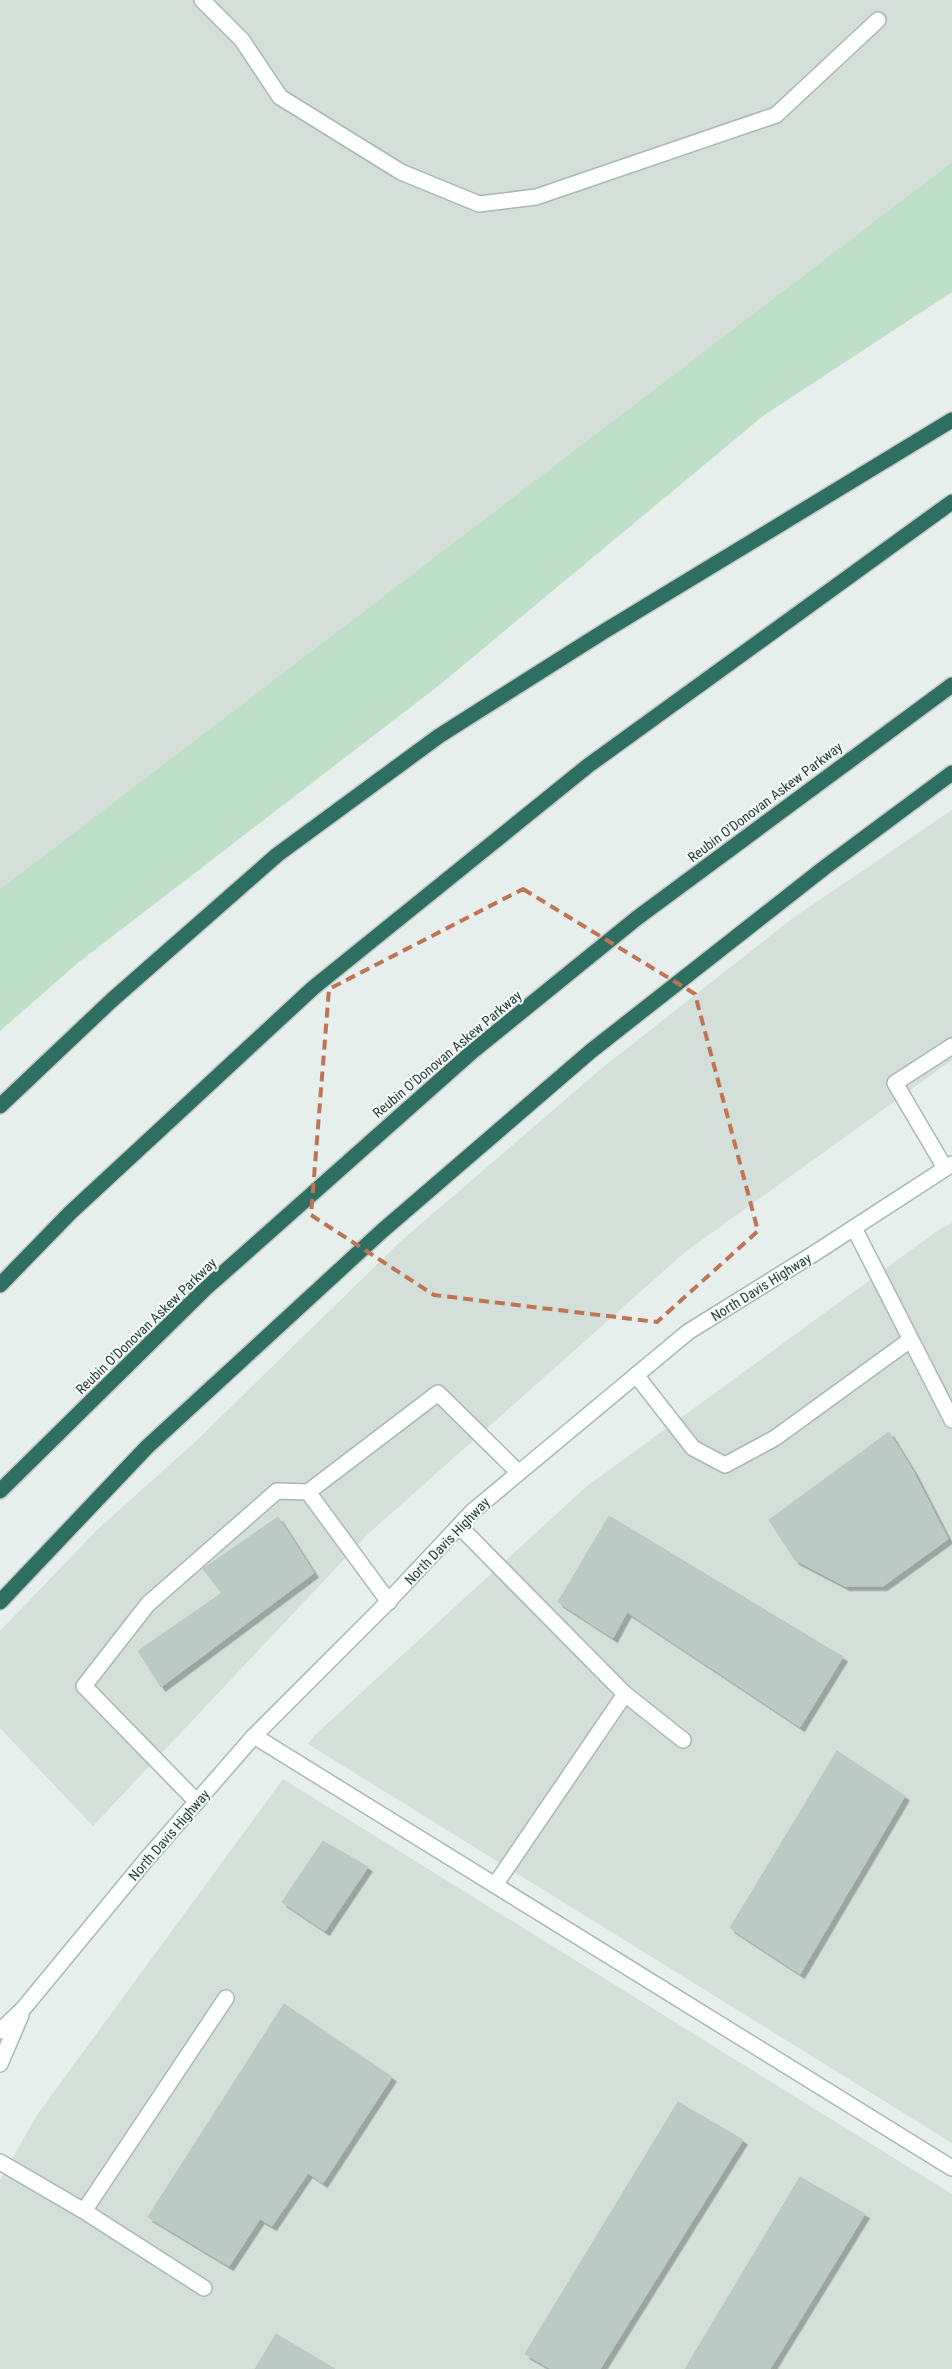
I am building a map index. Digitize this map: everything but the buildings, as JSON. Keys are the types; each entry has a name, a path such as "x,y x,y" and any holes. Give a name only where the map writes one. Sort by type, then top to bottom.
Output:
{"highway":[{"path":"0,1106 112,1000 277,855 439,736 611,627 952,420"},
{"path":"0,1285 70,1213 313,988 589,765 952,502"},
{"name":"Reubin O'Donovan Askew Parkway","path":"0,1491 205,1289 474,1051 637,918 952,685"},
{"path":"0,1602 147,1448 382,1232 591,1051 824,868 952,773"}],"main road":[{"path":"202,0 242,40 280,97 401,172 479,204 536,197 776,115 878,20"},
{"path":"949,1166 895,1084 952,1046"},
{"name":"North Davis Highway","path":"0,2031 23,2009 144,1861 254,1736 389,1602 459,1526 518,1472 688,1332 949,1166"},
{"path":"854,1228 952,1420"},
{"path":"636,1375 693,1448 724,1465 775,1438 910,1340"},
{"path":"197,1802 84,1686 148,1604 277,1491 308,1492 438,1393 518,1472"},
{"path":"308,1492 389,1602"},
{"path":"459,1526 625,1694 683,1740"},
{"path":"495,1885 625,1694"},
{"path":"254,1736 952,2168"},
{"path":"84,2211 226,1998"},
{"name":"North Davis Highway","path":"0,2064 23,2009"},
{"path":"0,2162 84,2211 204,2288"}],"highlighted area":[{"path":"523,889 695,994 758,1231 657,1322 434,1295 311,1215 329,989"}],"shaded area":[{"path":"0,0 952,0 952,162 0,889"},
{"path":"952,810 952,1060 685,1252 368,1534 93,1826 0,1728 0,1631 97,1530 195,1442 401,1241 602,1068 793,918"},
{"path":"952,1223 952,2143 308,1744 315,1735 587,1486 940,1229"},
{"path":"283,1779 952,2194 952,2369 0,2369 0,2180 37,2115"}],"green space":[{"path":"952,162 952,292 763,416 442,683 79,962 0,1031 0,889"}]}
